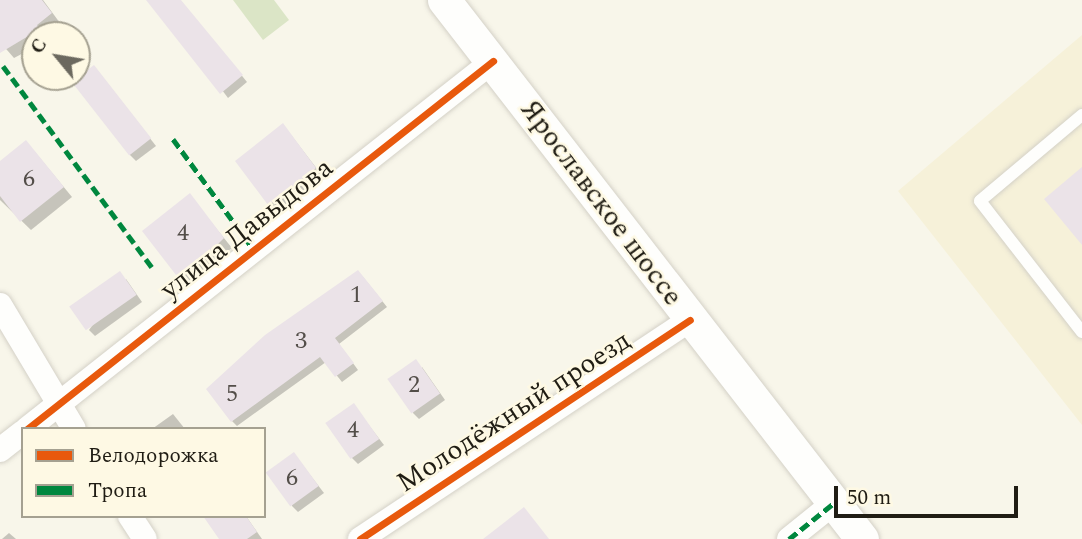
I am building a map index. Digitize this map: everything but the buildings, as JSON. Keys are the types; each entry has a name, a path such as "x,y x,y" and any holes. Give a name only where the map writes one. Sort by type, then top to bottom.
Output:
{"main road":[{"name":"Ярославское шоссе","path":"444,0 862,539"}],"street":[{"name":"улица Давыдова","path":"30,427 493,61"},
{"path":"0,305 73,427"},
{"name":"Молодёжный проезд","path":"360,539 690,320"},
{"path":"0,450 21,434"},
{"path":"789,539 834,503"},
{"path":"132,518 145,539"}],"lane":[{"path":"1082,116 981,201 1082,332"}],"shaded area":[{"path":"1082,35 1082,425 898,191"}],"green space":[{"path":"233,0 274,0 289,20 263,40"}],"marked path":[{"path":"3,66 152,267"},
{"path":"173,139 254,250"},
{"path":"789,539 834,503"}],"cycle path":[{"path":"30,427 493,61"},
{"path":"360,539 690,320"}]}
